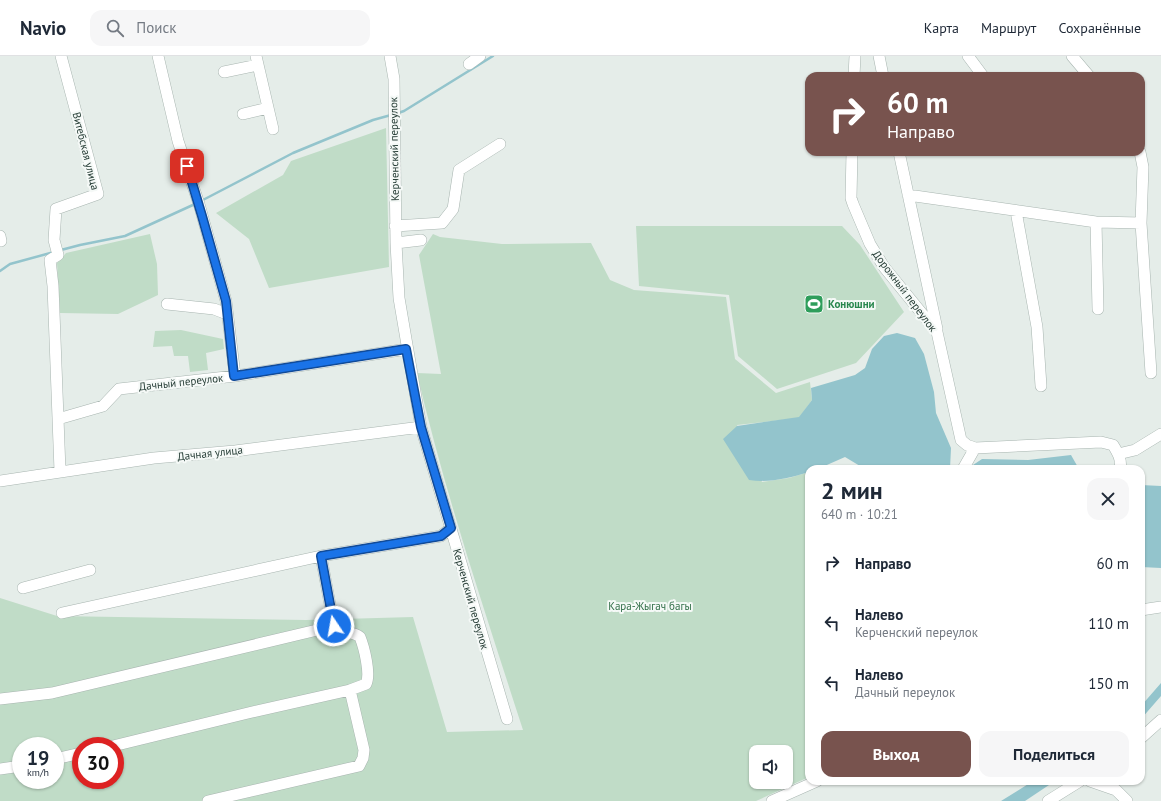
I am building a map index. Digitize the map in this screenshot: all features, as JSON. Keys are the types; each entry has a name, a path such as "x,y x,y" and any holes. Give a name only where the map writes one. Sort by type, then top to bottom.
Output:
{"street":[{"name":"Витебская улица","path":"58,419 53,286 50,260 58,255 54,240 56,209 98,194 61,56"},
{"path":"158,56 178,141 213,251 226,301 234,376"},
{"name":"Керченский переулок","path":"390,56 394,79 395,226 398,298 406,349 421,427 507,719"},
{"path":"469,64 480,56"},
{"path":"854,72 855,56"},
{"path":"879,56 882,72"},
{"path":"968,56 980,72"},
{"path":"1072,56 1086,72"},
{"path":"224,72 257,60 273,129"},
{"path":"244,114 268,108"},
{"path":"395,226 442,223 453,209 459,170 500,144"},
{"name":"Дорожный переулок","path":"852,156 851,198 870,244 884,267 937,332 962,440 967,445 975,448"},
{"path":"900,156 937,332"},
{"path":"1141,156 1143,167 1141,223 1151,373"},
{"path":"908,195 1096,222 1141,223"},
{"path":"1016,211 1037,326 1041,386"},
{"path":"1096,222 1098,309"},
{"path":"396,243 421,240"},
{"path":"167,304 214,309 227,314"},
{"name":"Дачный переулок","path":"58,419 103,406 119,389 234,376 406,349"},
{"path":"58,419 60,471"},
{"name":"Дачная улица","path":"0,481 154,458 235,451 421,427"},
{"path":"1118,454 1135,450 1161,434"},
{"path":"965,465 975,448 1101,442 1113,445 1118,454 1121,465"},
{"path":"62,613 321,556 441,536 451,528"},
{"path":"124,743 350,690 360,687 367,682 368,677 365,653 359,635 341,632 334,626 321,556"},
{"path":"23,588 90,570"},
{"path":"1145,609 1161,607"},
{"path":"0,699 52,692 334,626"},
{"path":"208,801 359,766 362,761 364,750 350,690"},
{"path":"1145,734 1161,720"},
{"path":"0,769 12,767"},
{"path":"772,801 808,785"},
{"path":"1048,801 1074,785"},
{"path":"1102,785 1116,790 1127,801"}],"green space":[{"path":"386,128 389,267 269,288 249,239 216,213 283,175 291,161"},
{"name":"Конюшни","path":"636,226 842,226 860,245 904,312 856,363 777,389 738,356 729,295 639,286"},
{"path":"150,234 157,264 158,295 118,314 60,313 57,263 66,253"},
{"name":"Кара-Жыгач багы","path":"433,234 440,237 502,244 591,243 610,280 634,290 726,297 735,359 776,393 810,382 812,400 799,418 737,425 762,482 789,478 805,473 805,779 793,784 793,745 749,745 749,789 783,789 756,801 0,801 0,598 57,616 306,620 413,617 447,732 523,730 453,508 417,373 441,374 419,255"},
{"path":"181,330 223,339 224,349 206,353 208,370 190,372 188,356 174,356 172,346 153,347 155,331"}],"water":[{"path":"897,333 915,338 924,354 934,392 936,413 951,448 950,465 858,465 845,457 827,465 805,465 805,473 794,476 772,480 749,480 723,439 737,426 799,417 812,400 811,388 855,375 865,368 872,349 884,336"},
{"path":"1071,455 1077,465 973,465 982,459 1028,460"},
{"path":"1145,485 1161,486 1161,568 1145,567"},
{"path":"1161,683 1161,696 1145,714 1145,701"},
{"path":"1027,785 1049,785 1025,801 1001,801"}],"waterway":[{"path":"398,113 404,111 493,56"},
{"path":"201,201 293,153 373,120 391,115"},
{"path":"61,250 125,236 195,204"},
{"path":"0,271 10,264 54,252"}],"place":[{"name":"Конюшни","path":"814,304"}],"route":[{"path":"187,166 213,251 226,301 234,376 406,349 421,427 451,528 441,536 321,556 334,626"}]}
